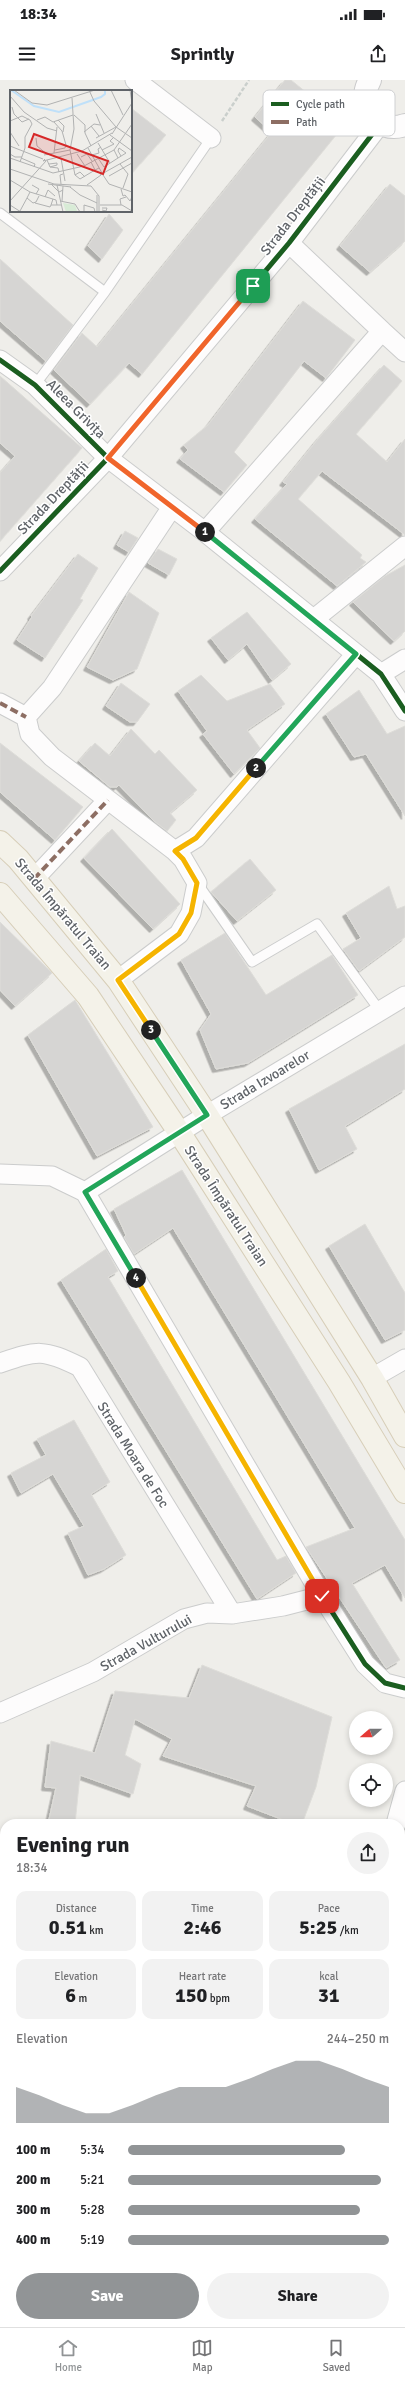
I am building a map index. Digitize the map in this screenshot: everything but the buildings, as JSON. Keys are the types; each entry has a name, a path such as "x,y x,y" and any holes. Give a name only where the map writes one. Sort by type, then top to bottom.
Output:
{"main road":[{"path":"349,80 367,89"},
{"name":"Strada Împăratul Traian","path":"0,842 34,879 118,980 207,1115 372,1378 405,1436"},
{"name":"Strada Împăratul Traian","path":"0,894 88,996 179,1132 339,1382 405,1492"}],"street":[{"path":"136,80 211,138"},
{"name":"Strada Dreptății","path":"2,565 108,458 289,243 388,136"},
{"path":"289,243 405,352"},
{"path":"205,532 382,331"},
{"name":"Aleea Grivița","path":"0,360 35,385 108,458 205,532 381,674 405,711"},
{"path":"26,717 52,688 172,507"},
{"path":"314,619 405,546"},
{"path":"175,851 196,838 356,654"},
{"path":"381,674 405,659"},
{"path":"0,703 26,717 30,734 52,757 175,851 183,859 197,883 191,913 179,934 118,980"},
{"path":"34,879 108,800"},
{"name":"Strada Izvoarelor","path":"85,1192 179,1132 405,996"},
{"path":"0,1174 52,1176 85,1192 322,1596 365,1664 385,1682 405,1688"},
{"name":"Strada Moara de Foc","path":"0,1363 29,1353 53,1354 80,1368 232,1614"},
{"path":"372,1378 405,1359"},
{"name":"Strada Vulturului","path":"0,1713 93,1672 184,1619 207,1613 232,1614 283,1606 322,1596"},
{"path":"397,1819 405,1791"}],"lane":[{"path":"35,385 105,292 211,138"},
{"path":"0,213 105,292"},
{"path":"197,883 252,962 317,924 380,1011"}],"path":[{"path":"211,138 249,80"}],"marked path":[{"path":"0,703 26,717"},
{"path":"34,879 108,800"}],"cycle path":[{"path":"0,571 108,458 289,243 371,136"},
{"path":"0,360 35,385 108,458 205,532 381,674 405,711"},
{"path":"85,1192 322,1596 365,1664 385,1683 405,1688"}],"route":[{"path":"253,286 108,458 205,532 356,654 196,838 175,851 183,859 197,883 191,913 179,934 118,980 207,1115 85,1192 322,1596"}]}
